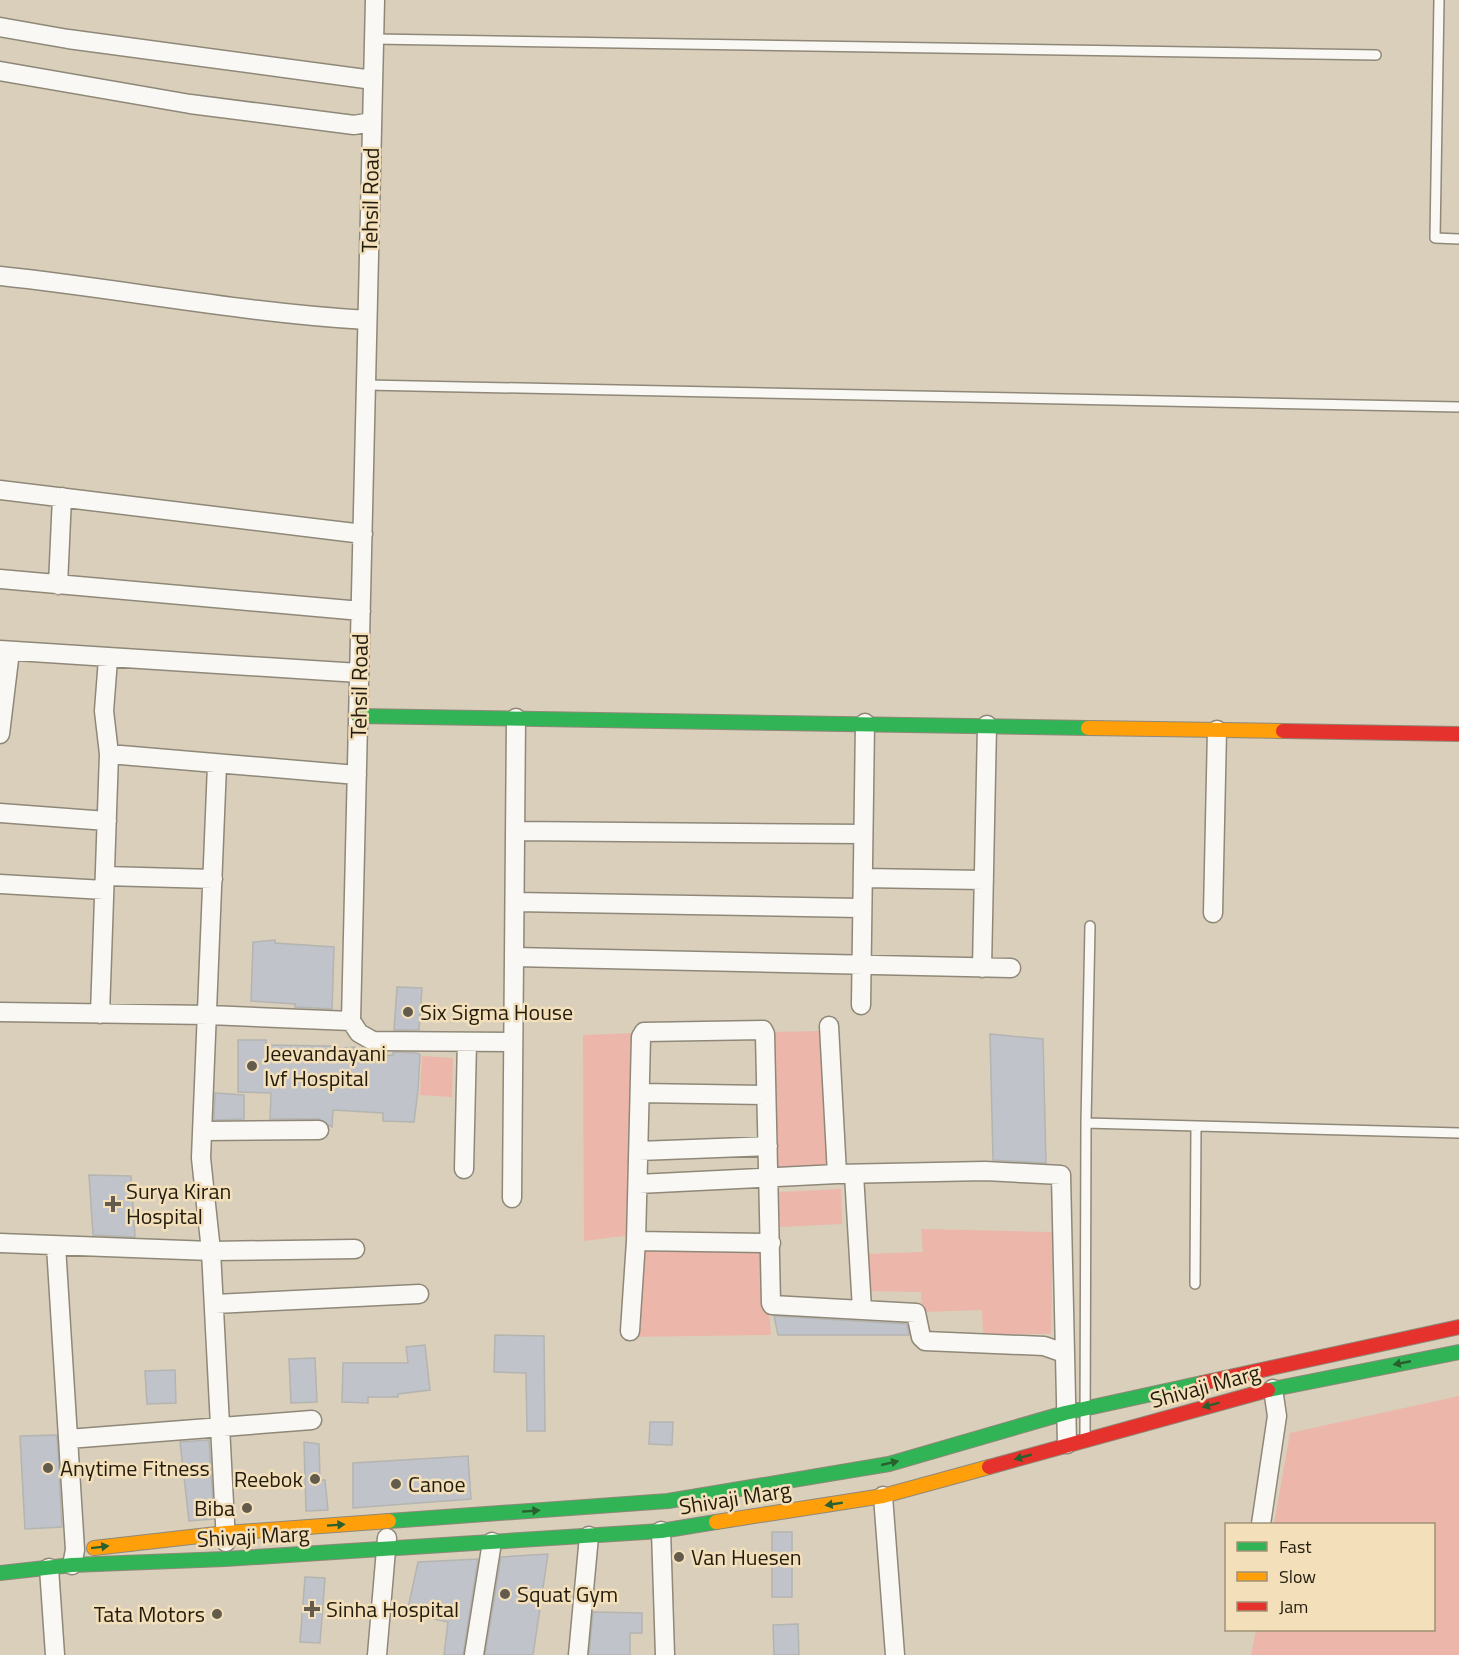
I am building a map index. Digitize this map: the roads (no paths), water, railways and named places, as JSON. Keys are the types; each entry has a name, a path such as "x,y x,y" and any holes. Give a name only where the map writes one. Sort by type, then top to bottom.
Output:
{"main road":[{"path":"358,716 1459,734"},
{"name":"Shivaji Marg","path":"0,1573 49,1568 70,1556 226,1533 668,1501 889,1464 1085,1408 1459,1327"},
{"name":"Shivaji Marg","path":"70,1556 225,1559 661,1531 883,1496 1273,1389 1459,1352"}],"street":[{"name":"Tehsil Road","path":"351,1021 375,0"},
{"path":"0,27 68,39 373,80"},
{"path":"0,71 190,104 354,125 372,122"},
{"path":"0,276 75,284 208,305 368,320"},
{"path":"0,490 363,534"},
{"path":"58,585 62,497"},
{"path":"0,579 361,611"},
{"path":"0,734 5,651 359,673"},
{"path":"100,1014 110,754 104,711 108,659"},
{"path":"512,1198 516,718"},
{"path":"861,1005 860,908 865,723"},
{"path":"982,968 987,725"},
{"path":"1213,913 1217,730"},
{"path":"110,754 217,765 357,775"},
{"path":"217,765 209,1015 201,1158 211,1251 226,1533 225,1559"},
{"path":"0,813 107,820"},
{"path":"515,831 863,834"},
{"path":"862,878 984,879"},
{"path":"0,884 213,879"},
{"path":"515,902 860,908"},
{"path":"514,957 1011,968"},
{"path":"0,1012 209,1015 351,1021 359,1033 373,1041 513,1042"},
{"path":"829,1026 862,1309"},
{"path":"630,1331 638,1184 640,1037 644,1032 760,1028 765,1034 772,1305 916,1313 921,1337 925,1341 1044,1346 1064,1353"},
{"path":"465,1169 466,1042"},
{"path":"640,1093 766,1095"},
{"path":"203,1131 319,1130"},
{"path":"639,1151 768,1146"},
{"path":"638,1184 768,1176 984,1171 1061,1175 1065,1413 1076,1442"},
{"path":"636,1241 771,1243"},
{"path":"0,1243 211,1251 355,1249"},
{"path":"56,1246 68,1439 70,1556"},
{"path":"214,1304 420,1294"},
{"path":"1261,1523 1277,1416 1273,1389"},
{"path":"68,1439 312,1420"},
{"path":"883,1496 895,1655"},
{"path":"377,1655 388,1549 386,1521"},
{"path":"661,1531 665,1655"},
{"path":"578,1655 589,1536"},
{"path":"474,1655 492,1542"},
{"path":"49,1568 55,1655"}],"lane":[{"path":"1439,0 1435,238 1459,239"},
{"path":"374,39 1376,55"},
{"path":"366,385 1459,407"},
{"path":"1076,1442 1085,1408 1086,1123 1090,926"},
{"path":"1086,1123 1459,1133"},
{"path":"1195,1284 1196,1126"}],"place":[{"name":"Six Sigma House","path":"408,1012"},
{"name":"Jeevandayani Ivf Hospital","path":"252,1066"},
{"name":"Surya Kiran Hospital","path":"113,1204"},
{"name":"Anytime Fitness","path":"48,1468"},
{"name":"Reebok","path":"315,1479"},
{"name":"Canoe","path":"396,1484"},
{"name":"Biba","path":"247,1508"},
{"name":"Van Huesen","path":"679,1557"},
{"name":"Squat Gym","path":"505,1594"},
{"name":"Sinha Hospital","path":"312,1609"},
{"name":"Tata Motors","path":"217,1614"}]}
